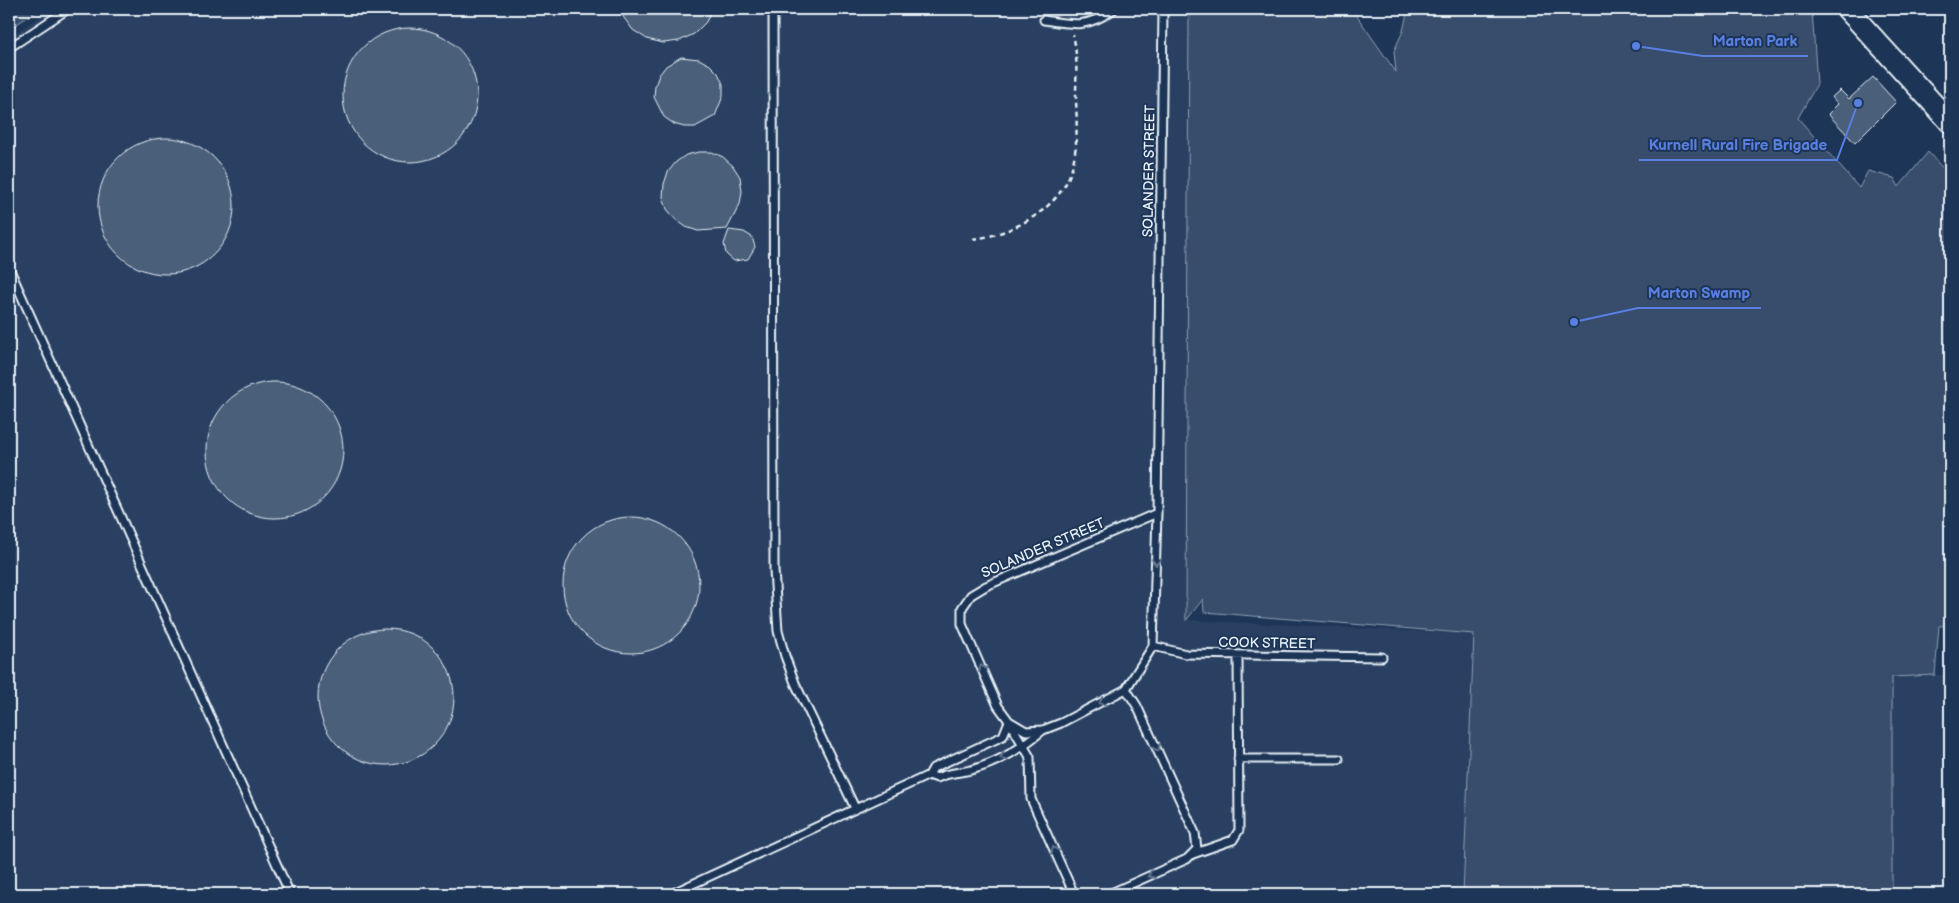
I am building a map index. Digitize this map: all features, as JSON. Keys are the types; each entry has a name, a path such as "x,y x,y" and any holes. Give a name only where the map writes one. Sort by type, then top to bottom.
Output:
{"main road":[{"path":"1847,9 1950,122"}],"lane":[{"path":"9,48 68,9"},
{"path":"773,9 774,570 778,631 795,683 855,808"},
{"path":"1044,20 1070,26 1101,18 1114,9"},
{"name":"SOLANDER STREET","path":"1126,689 1153,646 1158,513 1163,9"},
{"path":"9,268 290,894"},
{"name":"SOLANDER STREET","path":"1074,894 1031,799 1030,757 998,706 962,624 962,608 971,595 986,586 1158,513"},
{"name":"COOK STREET","path":"1153,646 1186,654 1382,657"},
{"path":"1192,854 1233,840 1239,830 1238,655"},
{"path":"929,775 937,778 948,772 969,771 1018,751 1043,730 1126,689 1145,724 1195,833 1197,849 1187,858 1109,894"},
{"path":"671,894 929,775 933,768 1003,736 1009,721 1026,731 1043,730"},
{"path":"1238,759 1339,759"},
{"path":"690,885 694,894"}],"path":[{"path":"973,239 991,237 1007,231 1032,217 1062,189 1069,176 1074,157 1076,118 1076,48 1070,26"}],"shaded area":[{"path":"9,9 40,9 9,29"},
{"path":"51,9 1189,9 1186,620 1474,634 1463,894 9,894 9,37"},
{"path":"1189,9 1352,9 1396,72 1394,51 1403,31 1408,9 1812,9 1817,84 1798,118 1859,188 1868,171 1894,178 1899,187 1928,152 1950,176 1950,625 1939,626 1935,675 1892,677 1892,894 1463,894 1474,634 1204,612 1203,599 1186,621"},
{"path":"1950,675 1950,894 1892,894 1892,676"}],"building":[{"path":"620,9 712,9 706,22 694,34 679,41 663,43 647,39 633,30"},
{"path":"410,28 436,33 458,47 472,69 477,95 472,121 458,143 436,157 410,162 384,157 362,143 348,121 343,95 348,69 362,47 384,33"},
{"path":"681,57 699,59 710,65 718,73 723,84 723,96 715,116 695,127 684,127 674,124 664,117 654,97 659,75 666,66"},
{"path":"1873,77 1896,102 1855,143 1828,114 1838,104 1832,97 1840,90 1849,99"},
{"path":"166,138 192,143 214,158 229,180 234,206 229,232 214,254 192,269 166,274 140,269 118,254 103,232 98,206 103,180 118,158 140,143"},
{"path":"712,152 723,157 733,166 740,177 742,191 740,204 727,229 698,231 686,227 675,219 667,209 663,197 664,184 668,172 676,162 686,155"},
{"path":"729,230 744,232 752,237 755,247 748,259 734,261 726,254 724,244"},
{"path":"275,382 301,387 313,393 323,402 332,412 338,424 343,450 338,476 332,488 323,498 313,507 301,513 275,518 249,513 237,507 227,498 218,488 212,476 207,450 212,424 218,412 227,402 237,393 249,387"},
{"path":"631,517 657,522 669,528 679,537 688,547 694,559 699,585 694,611 688,623 679,633 669,642 657,648 631,653 605,648 593,642 583,633 574,623 568,611 563,585 568,559 574,547 583,537 593,528 605,522"},
{"path":"386,629 412,634 424,640 434,649 443,659 449,671 454,697 449,723 443,735 434,745 424,754 412,760 386,765 360,760 348,754 338,745 329,735 323,723 318,697 323,671 329,659 338,649 348,640 360,634"}],"place":[{"name":"Marton Park","path":"1636,46"},
{"name":"Kurnell Rural Fire Brigade","path":"1858,103"},
{"name":"Marton Swamp","path":"1574,322"}]}
